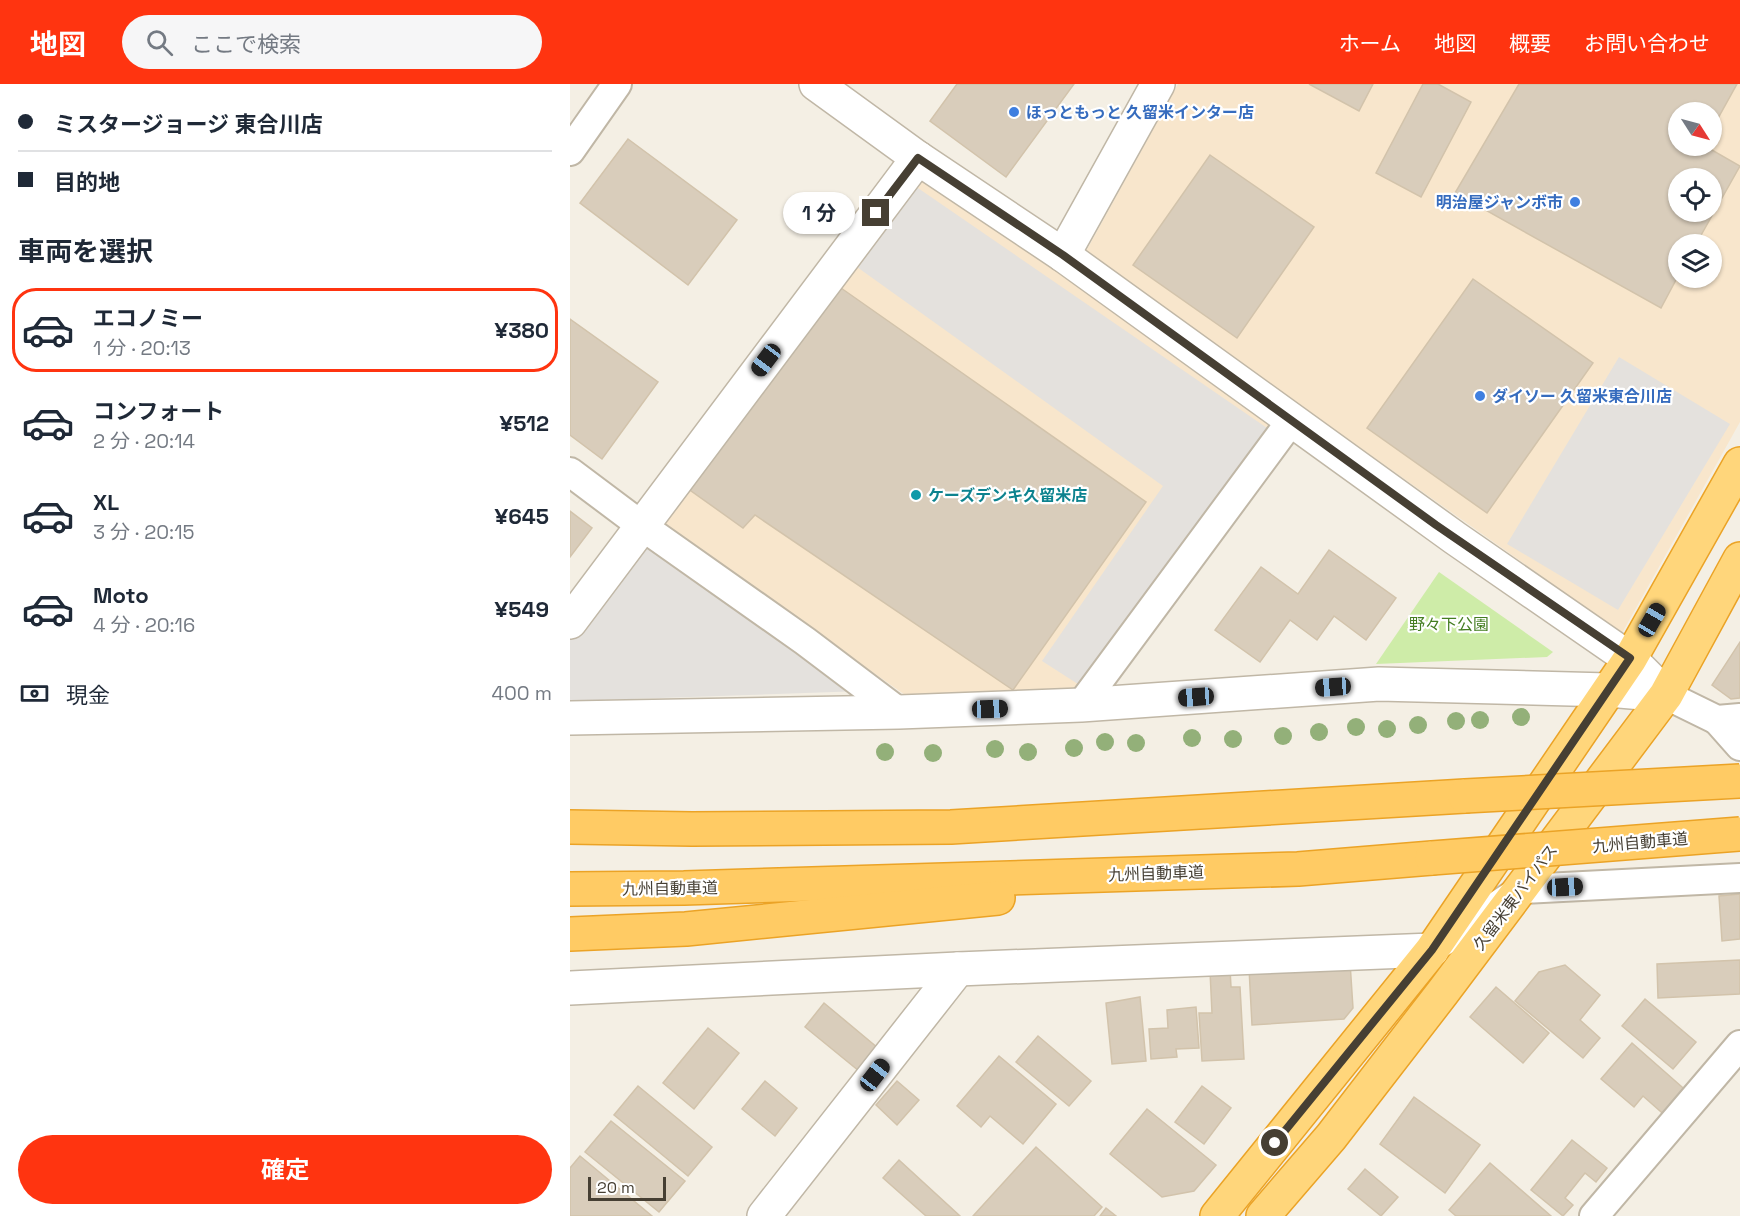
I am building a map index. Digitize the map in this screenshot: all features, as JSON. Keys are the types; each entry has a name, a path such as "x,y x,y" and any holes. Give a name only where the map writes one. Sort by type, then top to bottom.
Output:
{"highway":[{"path":"1217,1216 1432,950 1630,658 1740,464"},
{"name":"久留米東バイパス","path":"1263,1216 1331,1137 1522,889 1666,695 1740,559"},
{"path":"570,827 704,829 951,827 1740,781"},
{"name":"九州自動車道","path":"570,889 684,888 1298,868 1740,834"},
{"path":"570,934 698,928 1298,868"}],"street":[{"path":"570,151 617,84"},
{"path":"816,84 918,158 1063,255 1455,538 1630,658 1666,695"},
{"path":"1063,255 1158,84"},
{"path":"570,622 918,158"},
{"path":"1081,705 1291,421"},
{"path":"570,472 642,526 805,640 898,712"},
{"path":"570,718 898,712 1081,705 1379,684 1608,690 1666,695 1729,719 1740,746"},
{"path":"570,988 958,969 1432,950 1522,889 1740,878"},
{"path":"764,1216 958,969"},
{"path":"1594,1216 1740,1046"}],"shaded area":[{"path":"1178,84 1740,84 1740,422 1622,633 1085,253"},
{"path":"916,174 1281,422 1081,698 908,697 656,520"},
{"path":"915,186 1270,430 1081,686 1042,661 1163,486 857,267"},
{"path":"1619,357 1730,424 1618,610 1507,544"},
{"path":"644,538 863,691 570,701 570,638"}],"green space":[{"name":"野々下公園","path":"1439,572 1553,652 1547,657 1376,664"}],"building":[{"path":"957,84 1074,84 1006,177 930,121"},
{"path":"1309,84 1373,84 1359,111"},
{"path":"1423,84 1438,84 1471,102 1421,197 1376,173"},
{"name":"明治屋ジャンボ市","path":"1519,84 1737,84 1722,111 1722,102 1668,102 1668,156 1722,156 1740,166 1722,198 1722,168 1668,168 1668,222 1708,222 1702,234 1668,234 1668,288 1672,288 1661,308 1455,193"},
{"path":"628,139 737,220 688,285 580,203"},
{"path":"1210,155 1314,227 1237,338 1133,265"},
{"name":"ダイソー 久留米東合川店","path":"1473,279 1593,363 1487,513 1367,428"},
{"name":"ケーズデンキ久留米店","path":"841,288 1146,502 1013,690 755,515 743,528 687,488"},
{"path":"570,319 658,382 602,459 570,435"},
{"path":"570,511 592,528 570,557"},
{"path":"1329,550 1396,598 1366,640 1334,616 1317,640 1290,620 1260,662 1215,630 1261,567 1298,594"},
{"path":"1740,642 1740,698 1731,699 1712,685"},
{"path":"1740,894 1740,939 1722,941 1719,896"},
{"path":"1740,960 1740,994 1658,998 1657,964"},
{"path":"1350,962 1353,1008 1344,1019 1252,1025 1249,968"},
{"path":"1565,965 1600,995 1580,1020 1600,1038 1583,1058 1515,1001 1539,972"},
{"path":"1230,969 1231,987 1240,987 1244,1059 1202,1061 1199,1013 1212,1013 1210,971"},
{"path":"1496,987 1549,1033 1523,1063 1470,1017"},
{"path":"1140,997 1146,1061 1112,1064 1106,1003"},
{"path":"1645,999 1696,1042 1673,1069 1622,1026"},
{"path":"824,1003 878,1048 859,1071 805,1027"},
{"path":"1196,1007 1199,1048 1176,1049 1177,1057 1151,1059 1149,1029 1168,1028 1167,1010"},
{"path":"708,1028 739,1053 694,1109 663,1083"},
{"path":"1038,1036 1091,1081 1069,1106 1016,1062"},
{"path":"1632,1043 1690,1094 1669,1119 1643,1096 1634,1107 1601,1079"},
{"path":"999,1056 1056,1104 1023,1144 990,1116 981,1127 957,1106"},
{"path":"765,1081 797,1108 775,1136 742,1109"},
{"path":"897,1081 919,1100 897,1125 876,1105"},
{"path":"638,1086 712,1147 688,1176 614,1115"},
{"path":"1202,1086 1231,1108 1204,1144 1175,1122"},
{"path":"1414,1097 1480,1145 1445,1193 1380,1144"},
{"path":"1147,1109 1216,1165 1194,1191 1162,1197 1110,1154"},
{"path":"611,1121 685,1181 659,1212 585,1152"},
{"path":"1572,1140 1607,1168 1596,1182 1585,1173 1565,1198 1573,1205 1563,1216 1531,1190"},
{"path":"1036,1147 1102,1207 1094,1216 973,1216"},
{"path":"580,1156 652,1216 570,1216 570,1168"},
{"path":"899,1160 960,1216 926,1216 883,1178"},
{"path":"1490,1163 1551,1216 1456,1216 1449,1210"},
{"path":"1365,1169 1398,1197 1381,1216 1348,1189"},
{"path":"1106,1208 1116,1216 1100,1216"}],"place":[{"name":"ほっともっと 久留米インター店","path":"1014,112"},
{"name":"明治屋ジャンボ市","path":"1575,202"},
{"name":"ダイソー 久留米東合川店","path":"1480,396"},
{"name":"ケーズデンキ久留米店","path":"916,495"}],"route":[{"path":"876,213 918,158 1063,255 1436,525 1630,658 1432,950 1275,1143"}]}
